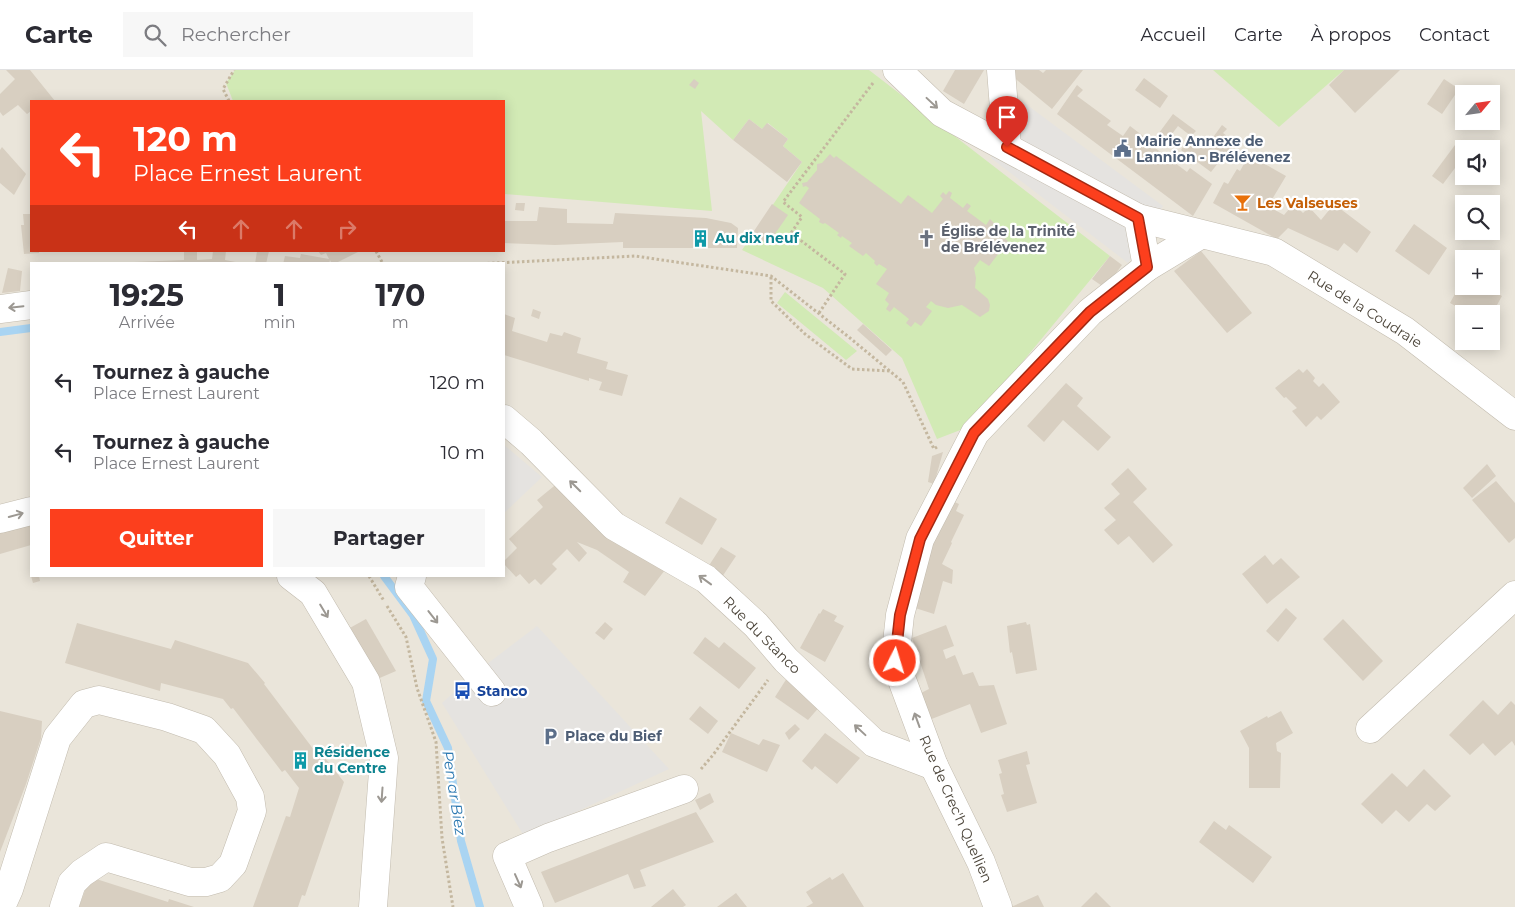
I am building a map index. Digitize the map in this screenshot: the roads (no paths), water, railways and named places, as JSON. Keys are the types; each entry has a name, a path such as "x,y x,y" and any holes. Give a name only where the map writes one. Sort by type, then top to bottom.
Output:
{"street":[{"path":"1001,70 1007,147"},
{"name":"Rue de la Coudraie","path":"887,74 942,113 1138,218 1274,252 1405,331 1515,416"},
{"path":"1138,218 1147,267"},
{"name":"Rue de Crec'h Quellien","path":"998,907 981,862 934,766 895,661 900,615 920,539 974,433 1090,312 1147,267 1200,235"},
{"path":"0,309 30,305"},
{"name":"Rue du Stanco","path":"505,420 531,442 614,526 706,580 756,625 786,660 874,743 934,766"},
{"path":"0,519 30,511"},
{"path":"293,577 313,593 366,682 384,758 373,907"},
{"path":"412,577 409,587 492,692"},
{"path":"1370,729 1515,595"},
{"path":"1,907 9,889 57,738 84,704 99,700 167,717 204,730 228,755 250,797 252,811 233,864 220,878 206,882 190,882 106,857 82,873 72,883 64,907"},
{"path":"529,907 507,856 548,838 684,788"}],"waterway":[{"name":"Pen ar Biez","path":"0,332 30,328"},
{"name":"Pen ar Biez","path":"385,577 413,615 433,659 426,701 448,748 461,841 480,907"}],"place":[{"name":"Mairie Annexe de Lannion - Brélévenez","path":"1122,149"},
{"name":"Les Valseuses","path":"1243,203"},
{"name":"Au dix neuf","path":"701,238"},
{"name":"Église de la Trinité de Brélévenez","path":"927,239"},
{"name":"Stanco","path":"463,691"},
{"name":"Place du Bief","path":"551,736"},
{"name":"Résidence du Centre","path":"300,760"}]}
